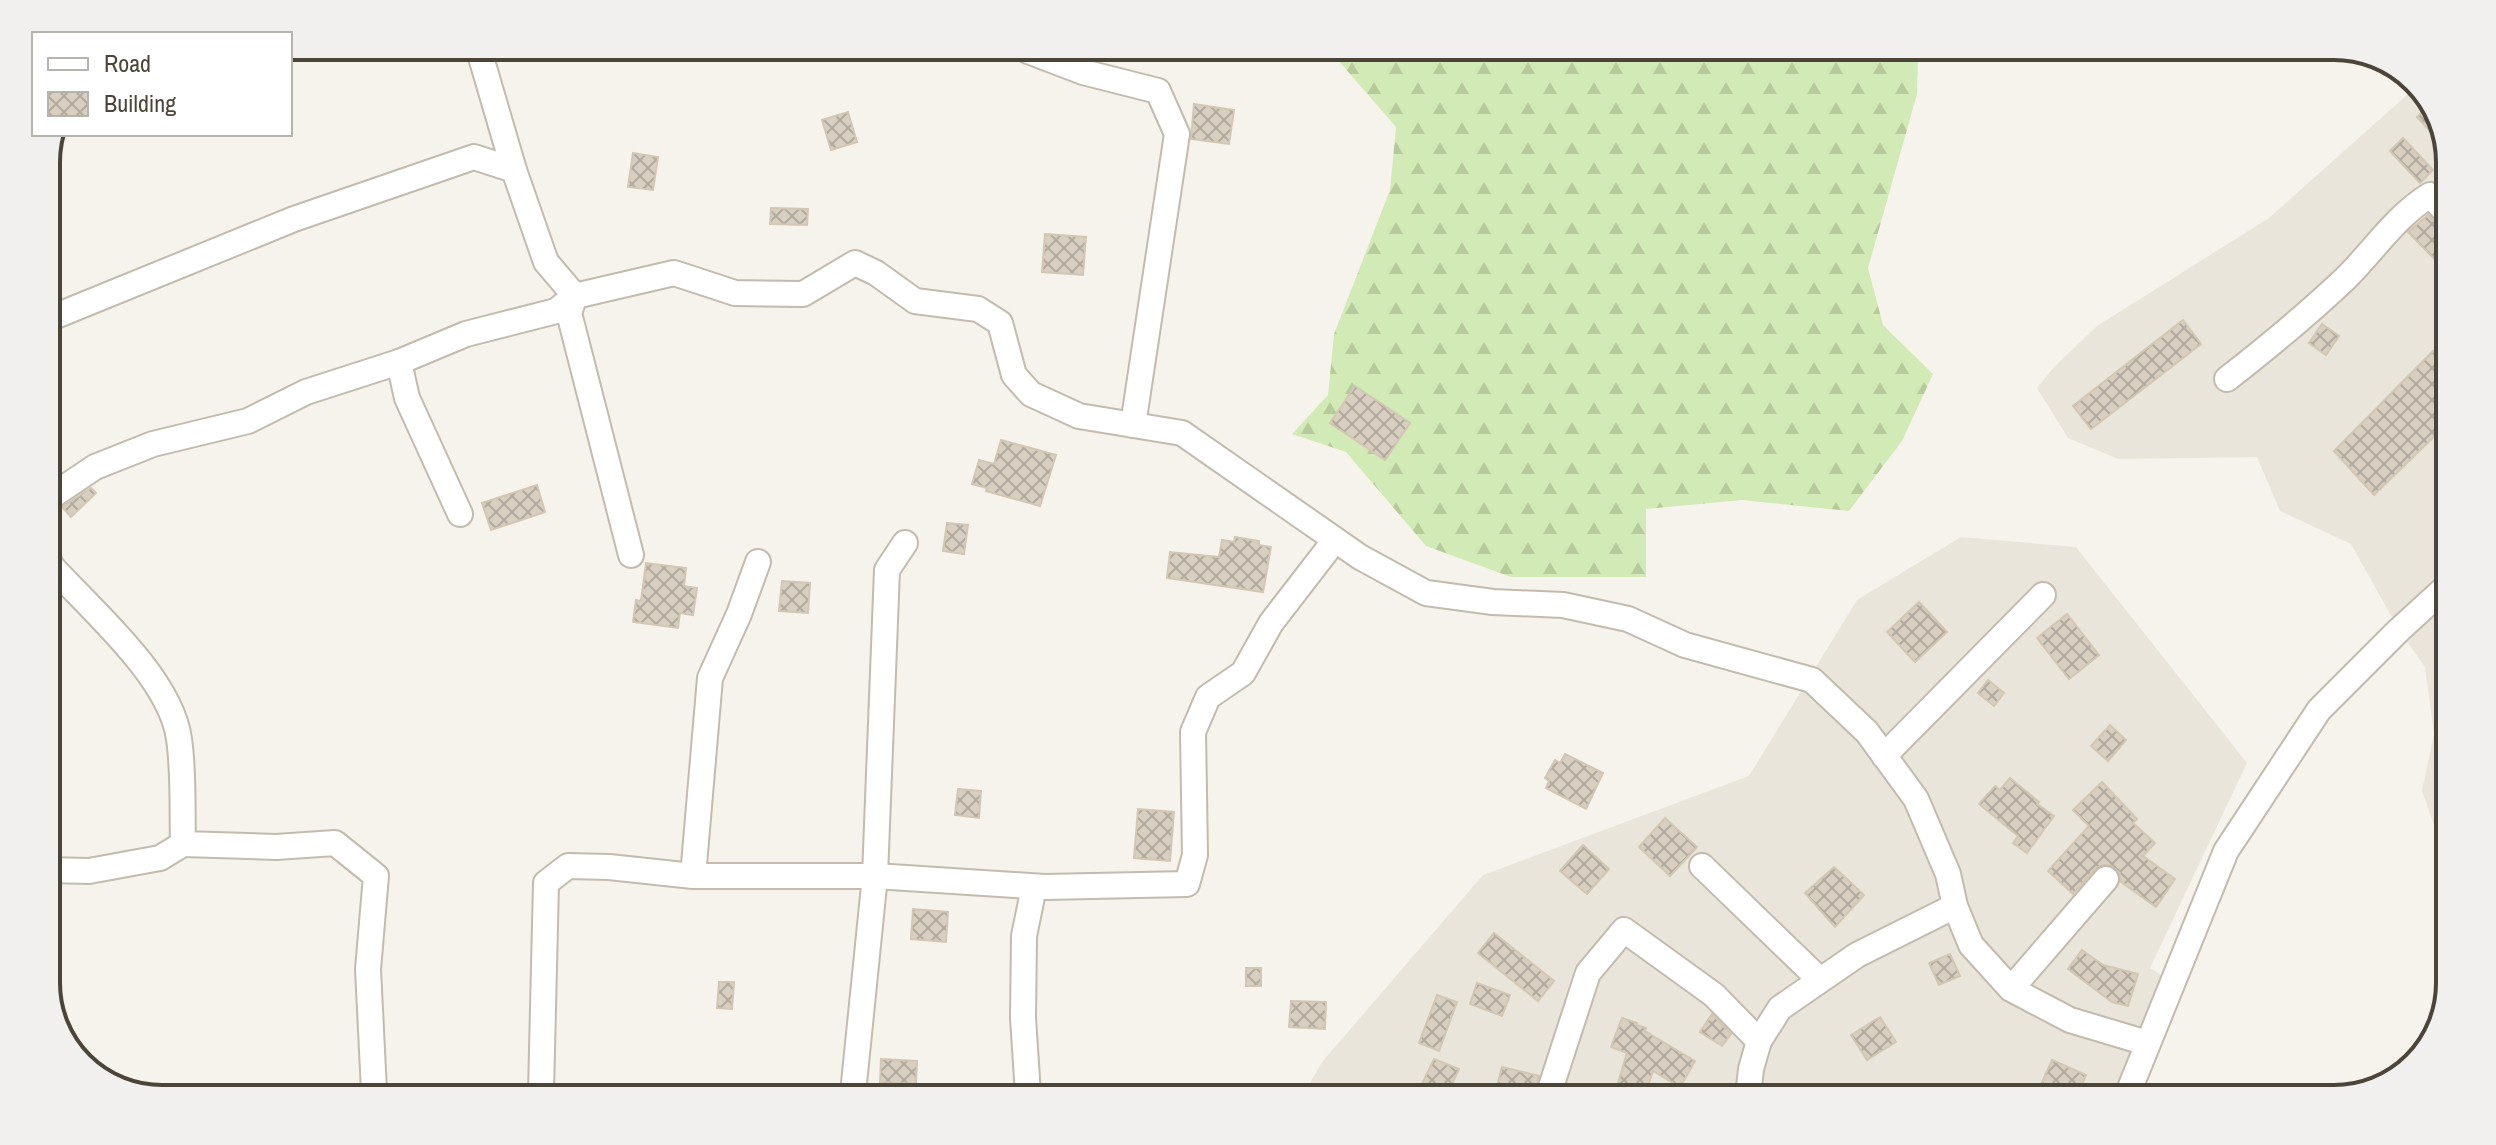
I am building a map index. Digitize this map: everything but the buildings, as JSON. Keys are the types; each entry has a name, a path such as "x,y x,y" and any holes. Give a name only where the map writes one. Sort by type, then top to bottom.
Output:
{"street":[{"path":"482,60 514,170 546,262 575,296"},
{"path":"1052,60 1083,72 1158,91 1177,134 1133,425"},
{"path":"60,314 294,219 474,157 514,170"},
{"path":"2227,379 2292,328 2348,276 2409,208 2430,195 2436,201"},
{"path":"60,491 95,467 153,444 248,421 306,392 399,362 466,334 556,311 575,296 674,273 735,293 803,294 855,263 876,273 915,301 978,309 1000,323 1014,375 1031,394 1079,416 1182,433 1360,557 1426,593 1493,602 1563,605 1628,619 1685,645 1812,680 1867,732 1916,799 1948,874 1955,906 1971,945 2011,989 2070,1020 2147,1043"},
{"path":"575,296 569,313 631,555"},
{"path":"399,362 407,398 460,514"},
{"path":"541,1085 546,883 568,866 693,876 875,876 1034,887 1187,884 1195,855 1193,732 1208,697 1243,673 1271,623 1335,540"},
{"path":"854,1085 875,876 887,570 905,543"},
{"path":"693,876 710,678 758,562"},
{"path":"60,576 143,665 165,698 179,737 183,844"},
{"path":"1884,756 2043,595"},
{"path":"2131,1085 2226,851 2319,710 2436,596"},
{"path":"60,870 89,871 160,858 183,844 276,847 335,843 376,876 368,969 374,1085"},
{"path":"1702,866 1820,980"},
{"path":"2011,989 2106,879"},
{"path":"1027,1085 1023,1018 1024,936 1034,887"},
{"path":"1749,1085 1759,1041 1780,1008 1857,955 1955,906"},
{"path":"1552,1085 1588,973 1624,930 1714,995 1759,1041"}],"shaded area":[{"path":"2409,93 2411,95 2431,130 2436,156 2436,830 2422,791 2434,734 2425,667 2399,630 2351,544 2280,511 2257,457 2118,459 2068,438 2037,388 2097,326 2269,218"},
{"path":"1961,537 2076,547 2247,763 2150,968 2172,982 2131,1085 1309,1085 1322,1062 1483,875 1749,776 1857,600"}],"green space":[{"path":"1338,60 1918,60 1917,94 1868,268 1883,325 1933,374 1902,441 1849,511 1742,500 1646,509 1646,577 1511,577 1426,546 1346,452 1292,434 1328,395 1334,334 1390,190 1396,127"}]}
